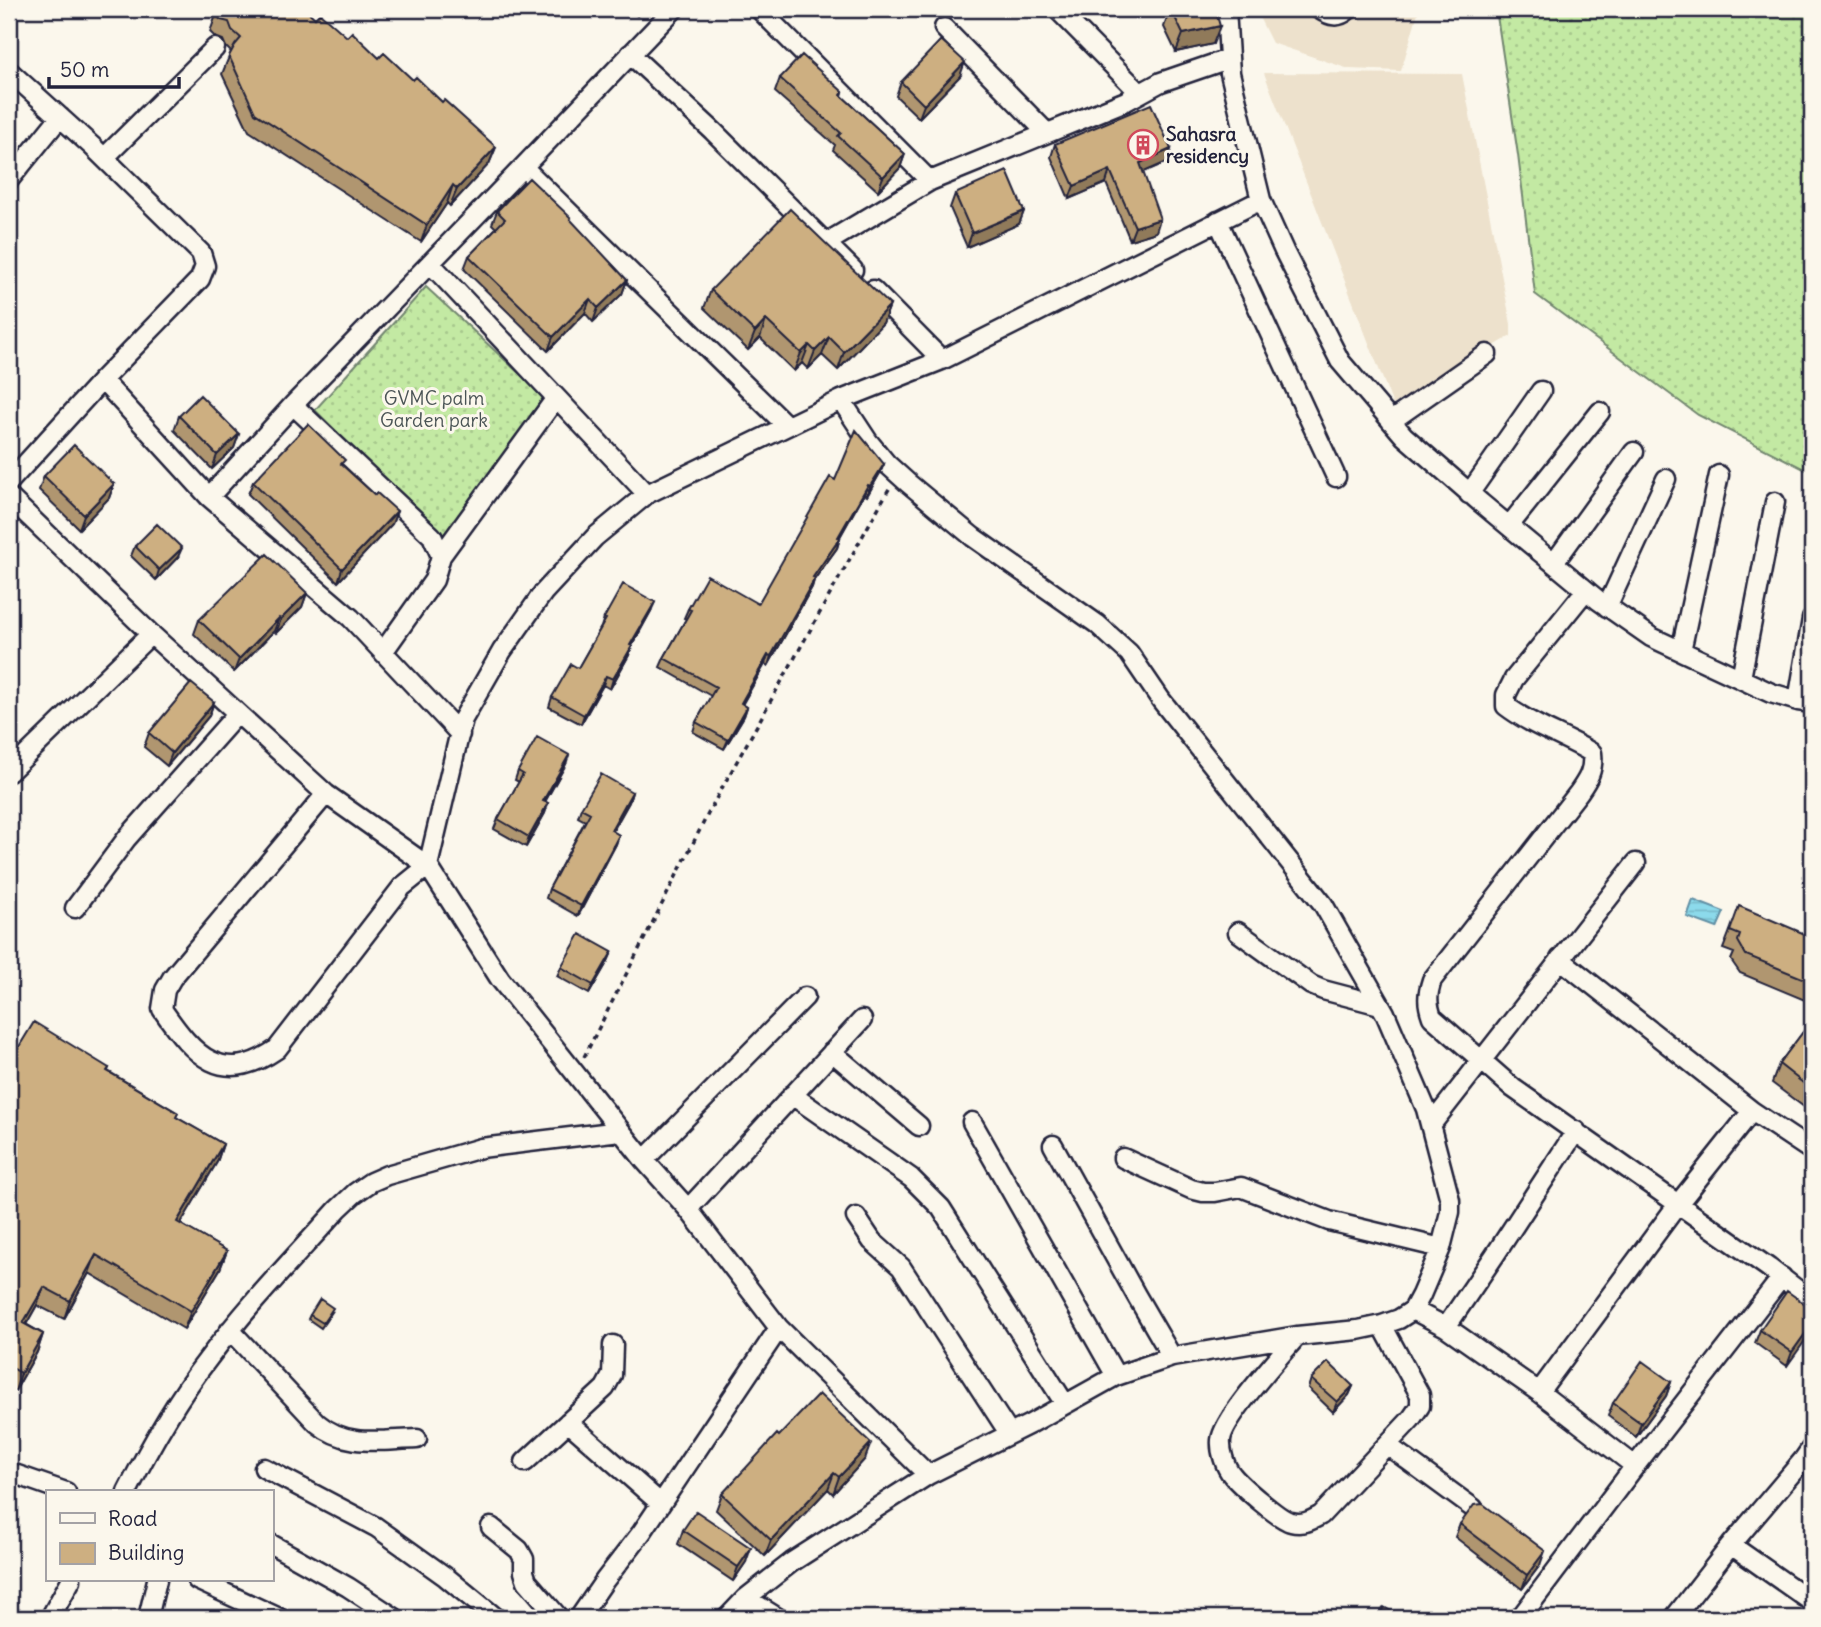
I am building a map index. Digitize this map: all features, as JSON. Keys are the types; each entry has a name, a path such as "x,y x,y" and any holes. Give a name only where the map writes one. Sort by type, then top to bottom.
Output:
{"street":[{"path":"209,497 293,405 674,9"},
{"path":"759,9 929,181"},
{"path":"1057,9 1140,93"},
{"path":"1226,9 1230,73 1261,200 1340,361 1404,436 1469,494 1607,607 1651,637 1771,692 1805,702 1812,619"},
{"path":"1319,9 1336,16 1349,9"},
{"path":"944,28 1046,132"},
{"path":"104,158 215,48"},
{"path":"630,54 713,131 942,360"},
{"path":"826,243 929,181 1126,101 1161,82 1228,59"},
{"path":"9,71 104,158 201,253 205,266 200,279 102,380 9,482"},
{"path":"9,180 60,117"},
{"path":"523,167 786,425"},
{"path":"326,794 172,978 165,990 162,1009 193,1049 220,1066 243,1066 261,1060 277,1049 402,887 428,866 463,719 502,652 543,593 594,537 647,494 841,400 942,360 1261,200"},
{"path":"1218,221 1336,477"},
{"path":"430,263 647,494"},
{"path":"1391,421 1487,354"},
{"path":"102,380 209,497 351,618 460,734"},
{"path":"1469,494 1541,391"},
{"path":"383,652 434,579 441,556 556,398"},
{"path":"727,1618 792,1562 928,1475 1116,1376 1172,1357 1297,1336 1358,1330 1399,1319 1413,1310 1421,1295 1441,1248 1450,1212 1450,1200 1426,1109 1380,1005 1323,904 1161,700 1129,653 1097,624 973,537 887,464 841,400"},
{"path":"293,405 432,536 441,556"},
{"path":"1509,526 1600,412"},
{"path":"1553,563 1634,452"},
{"path":"1681,651 1719,475"},
{"path":"1607,607 1666,479"},
{"path":"9,497 150,634 326,794 428,866 500,979 620,1131 688,1209 779,1328 928,1475"},
{"path":"1741,678 1775,502"},
{"path":"1586,590 1514,679 1506,695 1506,706 1516,714 1592,753 1593,764 1589,777 1432,980 1427,1004 1432,1017 1513,1088 1812,1301"},
{"path":"9,772 150,634"},
{"path":"75,908 127,838 237,714"},
{"path":"1431,1125 1636,863"},
{"path":"1238,932 1311,985 1380,1005"},
{"path":"1560,959 1752,1111 1812,1151"},
{"path":"644,1160 805,997"},
{"path":"688,1209 862,1020"},
{"path":"832,1052 919,1126"},
{"path":"792,1095 911,1178 941,1208 1065,1404"},
{"path":"1539,1392 1678,1204 1752,1111"},
{"path":"972,1122 1116,1376"},
{"path":"128,1490 171,1412 206,1360 355,1193 387,1175 481,1149 620,1131"},
{"path":"1446,1327 1576,1131"},
{"path":"1053,1145 1172,1357"},
{"path":"1123,1158 1191,1189 1214,1192 1241,1187 1329,1221 1441,1248"},
{"path":"856,1217 872,1241 901,1267 1009,1433"},
{"path":"1520,1618 1782,1278"},
{"path":"1413,1310 1446,1327 1539,1392 1635,1466"},
{"path":"1297,1336 1230,1418 1221,1439 1223,1458 1231,1474 1287,1522 1305,1524 1321,1515 1420,1406 1420,1395 1382,1325"},
{"path":"579,1618 642,1532 779,1328"},
{"path":"230,1330 327,1431 346,1439 357,1440 416,1439"},
{"path":"525,1462 605,1388 612,1375 613,1345"},
{"path":"568,1422 660,1503"},
{"path":"1387,1445 1473,1508"},
{"path":"1674,1618 1812,1447"},
{"path":"264,1468 376,1527 446,1577 496,1618"},
{"path":"9,1472 60,1490"},
{"path":"491,1527 519,1550 524,1559 527,1581 559,1618"},
{"path":"273,1545 348,1587 395,1618"},
{"path":"1731,1545 1812,1602"},
{"path":"50,1618 70,1582"},
{"path":"148,1618 156,1582"},
{"path":"201,1582 279,1618"},
{"path":"747,1598 778,1618"}],"path":[{"path":"575,1074 712,806 898,473"}],"shaded area":[{"path":"1255,9 1419,9 1401,71 1349,69 1272,43"},
{"path":"1264,73 1462,74 1511,324 1511,336 1393,405"}],"green space":[{"path":"1496,9 1812,9 1812,473 1698,415 1535,294"},
{"name":"GVMC palm Garden park","path":"426,287 548,400 444,538 315,410"}],"water":[{"path":"1693,900 1724,912 1717,928 1687,917"}],"building":[{"path":"222,9 305,9 315,18 320,13 347,37 352,32 379,58 384,53 413,80 416,77 496,147 457,189 453,185 427,225 255,113 229,56 241,38 232,30 229,22 216,15"},
{"path":"1171,9 1215,9 1220,26 1183,34"},
{"path":"941,40 965,62 924,105 901,82"},
{"path":"802,55 905,154 883,177 838,136 841,133 780,78"},
{"path":"1151,104 1171,149 1140,163 1160,219 1135,227 1110,170 1074,186 1055,144"},
{"path":"1007,171 1024,211 972,233 955,194"},
{"path":"529,178 571,218 627,280 598,308 590,299 553,337 469,256 505,219 497,211"},
{"path":"790,209 890,305 844,352 829,337 815,351 809,345 801,353 766,320 755,332 711,290"},
{"path":"200,395 239,434 217,455 179,416"},
{"path":"308,424 345,460 341,464 397,511 342,569 253,482"},
{"path":"856,430 884,464 870,486 868,485 838,537 840,538 813,577 815,578 771,656 768,655 741,703 747,707 728,740 696,722 716,687 664,658 707,575 758,604 830,477 835,480"},
{"path":"74,445 114,484 84,515 44,476"},
{"path":"157,524 182,548 159,570 135,546"},
{"path":"267,554 307,593 239,659 199,620"},
{"path":"623,584 655,602 613,679 606,676 584,715 552,697 571,664 578,668"},
{"path":"191,683 214,702 172,753 149,733"},
{"path":"537,737 569,755 543,801 548,803 529,837 498,819 523,774 518,771"},
{"path":"601,774 632,792 611,830 619,835 581,906 549,889 590,813 581,808"},
{"path":"1739,906 1812,937 1812,982 1746,955 1738,941 1740,935 1730,931"},
{"path":"580,934 612,952 593,985 561,967"},
{"path":"1812,1020 1812,1090 1779,1064"},
{"path":"34,1022 109,1068 107,1071 178,1113 176,1117 223,1144 177,1222 227,1251 191,1311 96,1255 70,1301 44,1287 23,1323 43,1334 21,1373 9,1366 9,1063"},
{"path":"1787,1291 1812,1309 1812,1324 1792,1352 1760,1330"},
{"path":"320,1299 333,1308 323,1323 310,1315"},
{"path":"1642,1361 1671,1382 1641,1423 1613,1403"},
{"path":"1328,1362 1353,1386 1337,1402 1311,1379"},
{"path":"819,1394 871,1443 839,1477 834,1473 771,1540 722,1494 777,1434 779,1436"},
{"path":"1483,1504 1545,1551 1527,1575 1460,1524 1474,1505"},
{"path":"696,1511 751,1548 738,1567 683,1530"},
{"path":"1384,1607 1403,1618 1377,1618"}],"place":[{"name":"Sahasra residency","path":"1143,145"}]}
